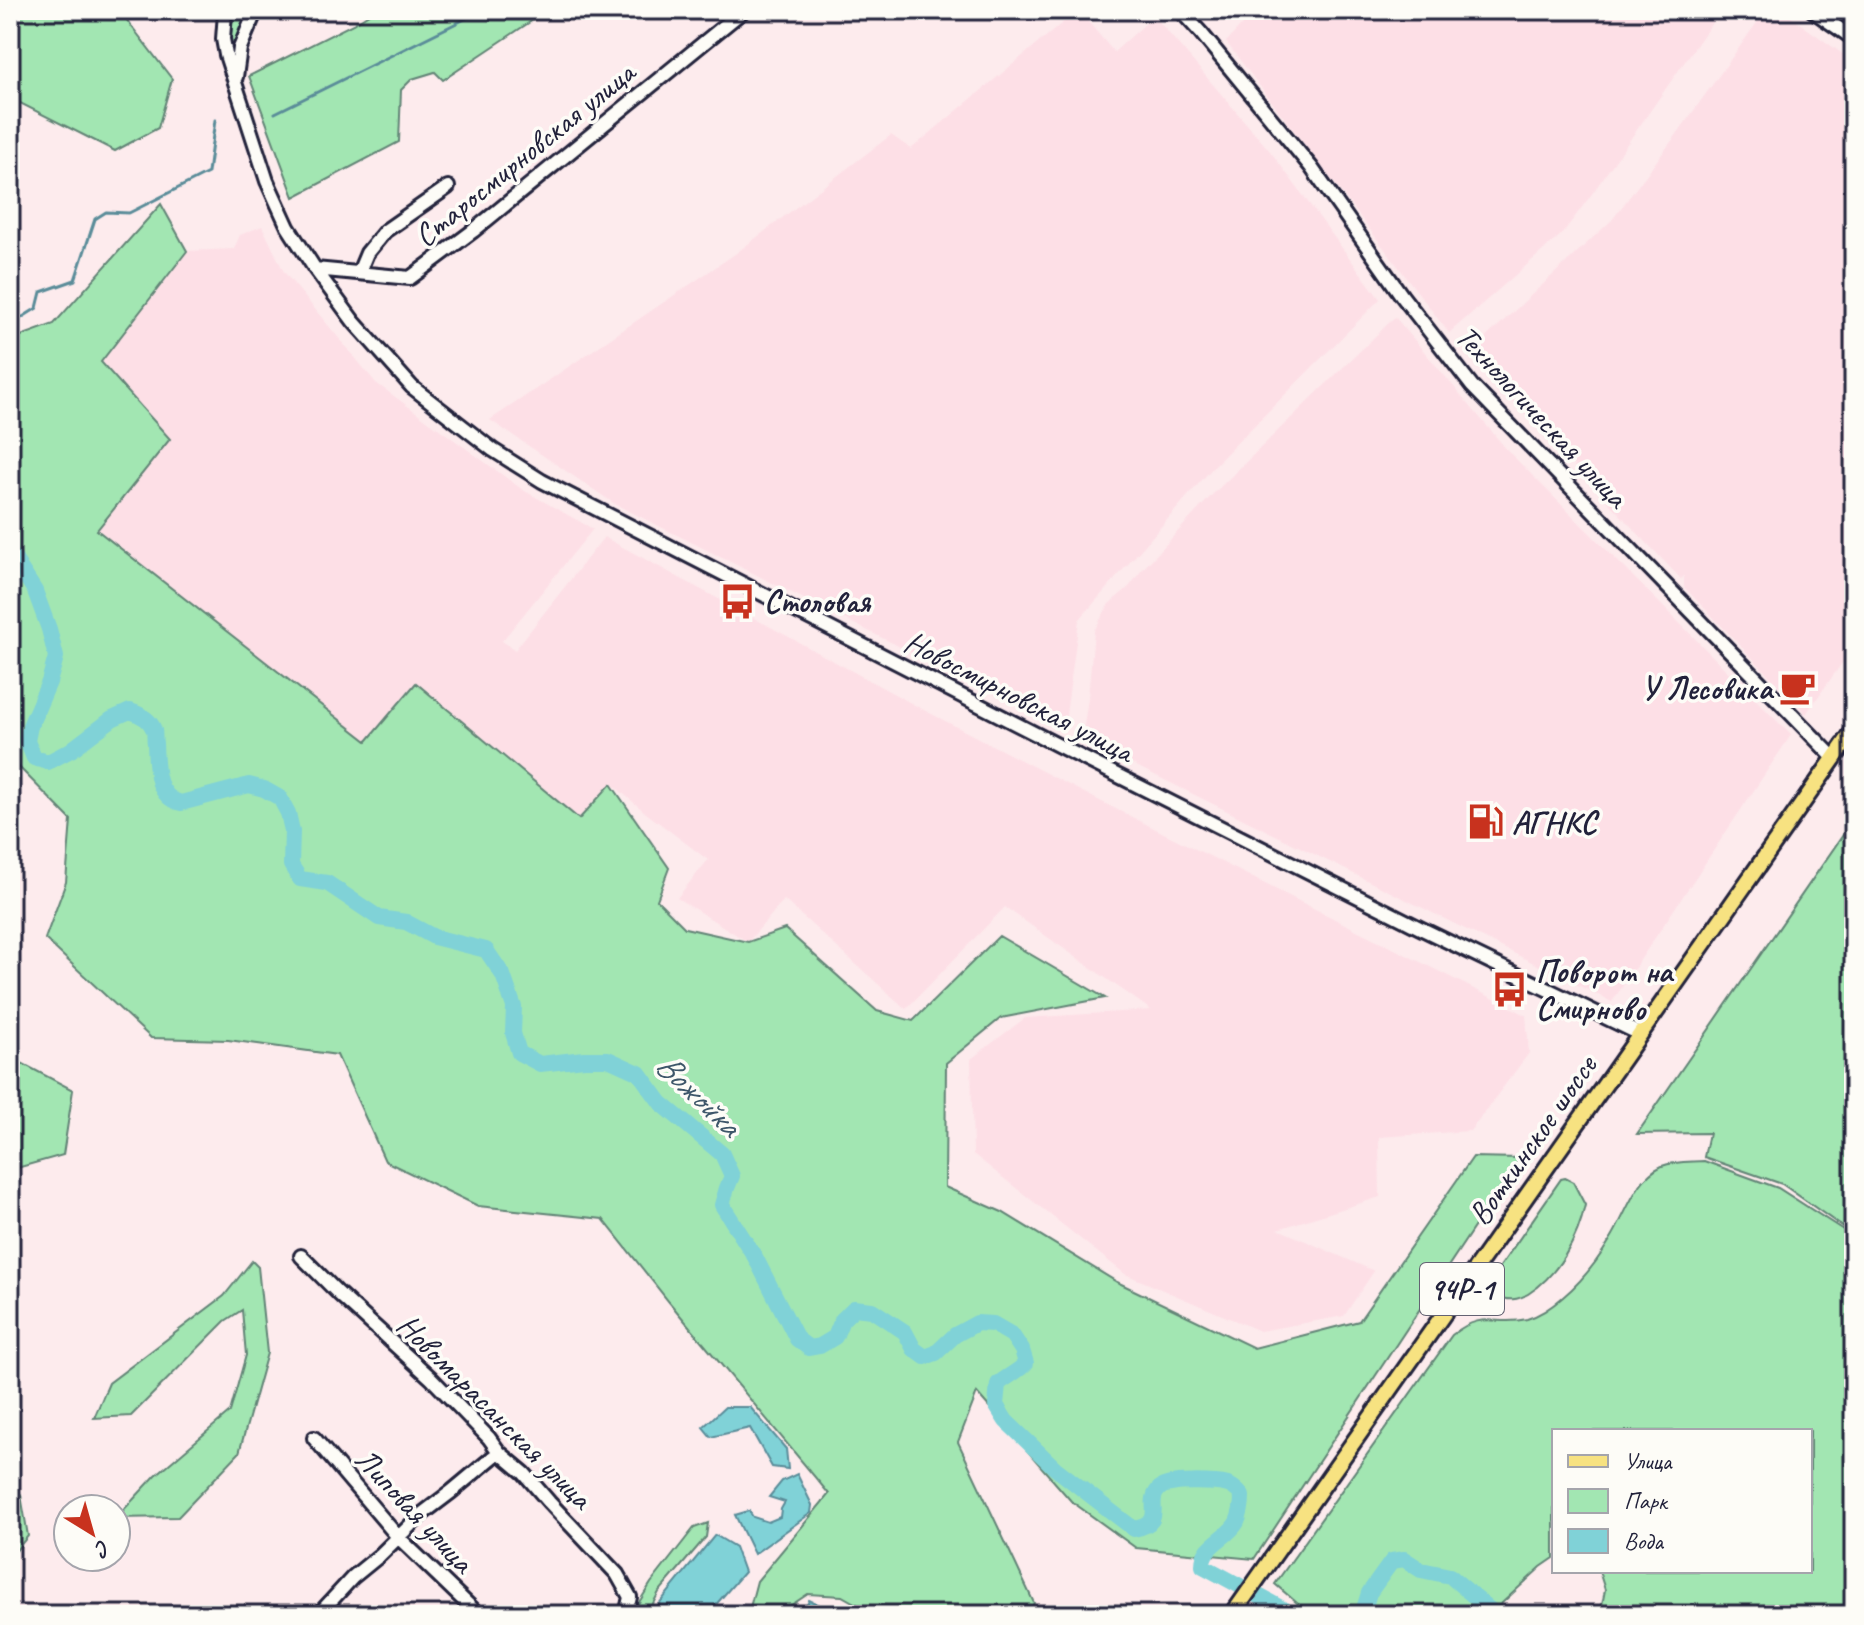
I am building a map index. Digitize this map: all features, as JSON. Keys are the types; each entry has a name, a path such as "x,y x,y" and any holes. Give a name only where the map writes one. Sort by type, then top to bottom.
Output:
{"main road":[{"name":"Воткинское шоссе","path":"1232,1615 1854,730"}],"street":[{"name":"Новосмирновская улица","path":"227,10 223,39 226,55 267,181 288,227 354,322 412,387 493,450 542,481 1118,776 1432,934 1640,1034"},
{"name":"Новосмирновская улица","path":"236,80 240,48 256,10"},
{"name":"Старосмирновская улица","path":"315,269 410,278 473,231 744,10"},
{"name":"Технологическая улица","path":"1180,10 1311,167 1402,296 1472,386 1834,758"},
{"path":"1812,10 1854,39"},
{"path":"359,272 367,253 385,231 448,187"},
{"name":"Новомарасанская улица","path":"301,1256 431,1378 617,1574 630,1597 626,1615"},
{"name":"Липовая улица","path":"314,1438 398,1537 479,1615"},
{"path":"318,1615 353,1577 422,1514 499,1452"}],"shaded area":[{"path":"1078,10 1114,52 1154,16 1270,151 1380,299 1216,464 1079,620 1064,729 615,504 490,420 735,254 891,135 911,149"},
{"path":"1256,10 1721,10 1562,234 1449,333 1226,42"},
{"path":"1766,10 1781,10 1854,62 1854,646 1806,714 1684,587 1684,576 1681,579 1468,354 1612,220"},
{"path":"262,226 284,272 376,383 523,490 593,529 502,641 515,650 604,537 922,709 1526,1015 1529,1053 1470,1131 1379,1137 1380,1197 1278,1229 1374,1271 1344,1316 1260,1331 1125,1274 973,1154 971,1059 1025,1018 1151,1010 1005,907 906,1009 784,900 748,942 677,898 708,860 612,784 580,820 416,683 367,741 96,529 170,439 100,362 187,251 234,249 240,235"},
{"path":"1395,317 1509,452 1791,735 1612,1002 1082,739 1094,631 1109,604 1129,587 1212,495"}],"green space":[{"path":"10,10 119,10 172,79 158,128 115,151 10,98"},
{"path":"234,10 251,10 232,58 226,29"},
{"path":"375,10 539,10 542,14 443,80 435,72 412,79 401,90 399,142 294,197 249,76"},
{"path":"161,204 187,251 101,362 170,439 97,530 367,741 416,683 579,819 611,784 669,868 657,900 685,928 748,942 785,929 877,1011 913,1021 999,936 1105,998 1001,1018 946,1063 945,1187 1002,1212 1117,1282 1254,1348 1359,1321 1473,1157 1520,1158 1254,1559 1136,1548 1071,1501 977,1393 958,1442 1034,1603 1028,1615 876,1615 842,1596 808,1594 784,1610 782,1615 748,1615 757,1581 829,1494 603,1219 478,1206 385,1161 337,1055 228,1040 151,1038 45,939 66,882 71,820 10,758 13,721 10,718 10,340 54,324"},
{"path":"1854,819 1854,1235 1782,1184 1704,1157 1709,1133 1637,1134"},
{"path":"10,1057 73,1090 63,1155 10,1170"},
{"path":"1704,1161 1778,1188 1854,1237 1854,1615 1600,1615 1605,1590 1600,1573 1812,1573 1812,1429 1552,1429 1552,1559 1489,1615 1311,1615 1275,1584 1452,1335 1473,1323 1527,1319 1551,1307 1595,1263 1644,1180 1652,1172 1672,1163"},
{"path":"1561,1179 1573,1182 1585,1205 1572,1243 1549,1277 1539,1286 1520,1298 1500,1296 1494,1287 1497,1271"},
{"path":"252,1261 258,1267 267,1353 239,1453 178,1517 132,1518 132,1501 156,1475 230,1412 246,1355 242,1310 225,1321 131,1416 94,1418 109,1383 224,1296"},
{"path":"21,1495 28,1536 10,1558 10,1506"},
{"path":"708,1523 706,1537 659,1592 649,1611 651,1615 631,1615 651,1583 694,1528"}],"water":[{"path":"725,1407 750,1407 786,1449 788,1469 772,1467 750,1428 711,1437 703,1427"},
{"path":"797,1474 812,1505 811,1513 754,1554 735,1515 749,1511 753,1517 768,1522 780,1517 785,1502 769,1497 782,1481"},
{"path":"715,1535 735,1547 744,1572 707,1615 668,1615 657,1606"},
{"path":"809,1600 839,1614 839,1615 803,1615"}],"waterway":[{"path":"275,113 483,10"},
{"path":"10,325 37,308 41,292 75,280 95,219 106,212 129,213 208,173 215,120"},
{"name":"Вожойка","path":"10,552 35,591 56,657 30,726 27,741 34,758 48,762 71,750 112,719 130,711 152,726 159,779 172,800 181,803 249,785 280,798 292,831 291,865 300,879 327,883 379,918 406,922 434,937 486,950 503,975 514,1007 513,1033 519,1053 540,1064 608,1059 639,1073 661,1103 722,1154 732,1176 722,1205 755,1257 797,1339 809,1348 820,1346 835,1337 842,1320 854,1308 872,1310 905,1332 914,1349 925,1357 936,1353 955,1335 977,1323 993,1324 1012,1335 1026,1363 998,1384 996,1405 1006,1421 1055,1468 1134,1529 1150,1522 1155,1494 1165,1485 1203,1483 1234,1488 1242,1496 1238,1519 1233,1528 1207,1552 1203,1566 1294,1615"},
{"name":"Вожойка","path":"1362,1615 1369,1593 1392,1561 1404,1559 1421,1570 1450,1576 1496,1615"}],"place":[{"name":"Столовая","path":"738,601"},
{"name":"У Лесовика","path":"1798,688"},
{"name":"АГНКС","path":"1486,822"},
{"name":"Поворот на Смирново","path":"1510,989"}]}
